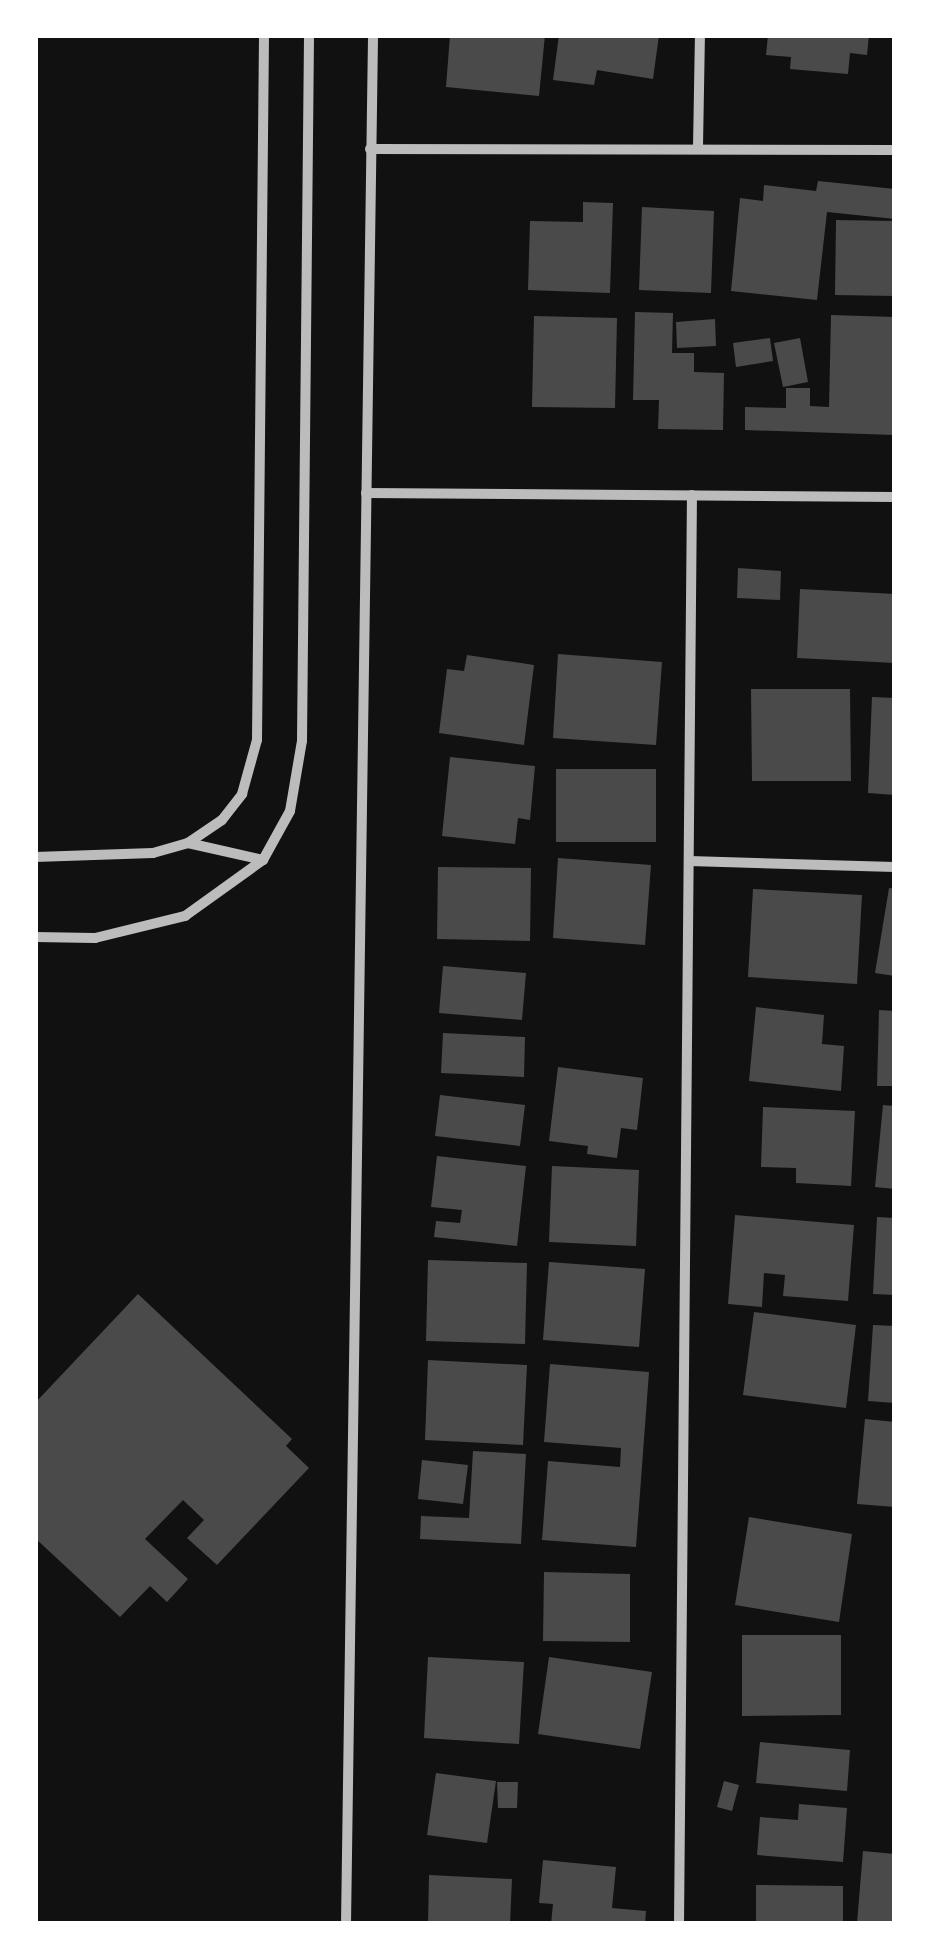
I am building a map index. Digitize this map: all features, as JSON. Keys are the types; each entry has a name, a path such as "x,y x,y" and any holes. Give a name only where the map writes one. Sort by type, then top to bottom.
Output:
{"street":[{"path":"35,857 119,856 188,843 222,820 242,794 256,740 264,35"},
{"path":"35,937 94,938 185,916 263,860 290,811 302,741 309,35"},
{"path":"346,1924 373,35"},
{"path":"698,147 700,35"},
{"path":"370,148 895,150"},
{"path":"366,493 895,497"},
{"path":"679,1924 692,496"},
{"path":"188,843 263,860"},
{"path":"689,861 895,866"}],"building":[{"path":"450,35 545,35 539,96 446,87"},
{"path":"559,35 659,35 653,79 597,70 594,85 553,80"},
{"path":"768,35 869,35 867,55 850,53 848,74 790,69 791,57 766,55"},
{"path":"818,181 895,189 895,219 827,212 817,300 731,291 740,198 763,201 764,185 816,191"},
{"path":"583,202 613,203 610,293 528,290 530,221 583,222"},
{"path":"642,207 714,211 711,293 639,290"},
{"path":"836,220 895,221 895,296 835,295"},
{"path":"635,312 673,313 672,353 694,353 694,372 724,373 723,430 658,429 659,400 633,400"},
{"path":"831,315 895,317 895,435 745,430 745,407 786,408 786,388 810,388 810,406 829,407"},
{"path":"534,316 617,318 615,408 532,407"},
{"path":"715,319 716,346 677,348 676,322"},
{"path":"770,338 773,361 736,367 733,343"},
{"path":"800,338 808,382 783,387 774,343"},
{"path":"738,568 781,571 780,600 737,598"},
{"path":"800,589 895,594 895,663 797,658"},
{"path":"558,654 662,662 656,745 553,738"},
{"path":"467,655 534,665 524,745 439,733 447,669 464,671"},
{"path":"751,689 850,689 851,781 752,781"},
{"path":"872,697 895,698 895,795 868,793"},
{"path":"450,757 535,766 530,820 518,818 515,844 442,836"},
{"path":"556,769 656,769 656,842 556,842"},
{"path":"558,858 651,865 645,945 553,938"},
{"path":"438,867 531,868 530,941 437,939"},
{"path":"889,888 895,889 895,976 875,973"},
{"path":"753,889 862,895 857,984 748,977"},
{"path":"443,966 526,973 522,1020 439,1013"},
{"path":"756,1007 824,1015 822,1044 844,1046 841,1091 749,1081"},
{"path":"879,1010 895,1011 895,1086 877,1086"},
{"path":"443,1033 525,1037 524,1077 441,1073"},
{"path":"558,1067 643,1078 637,1130 621,1128 617,1158 587,1154 588,1146 549,1141"},
{"path":"440,1095 525,1105 520,1146 435,1136"},
{"path":"883,1105 895,1106 895,1189 875,1187"},
{"path":"763,1107 855,1111 851,1186 796,1183 796,1168 761,1167"},
{"path":"437,1156 526,1166 517,1246 434,1237 436,1221 460,1223 462,1210 431,1207"},
{"path":"552,1166 639,1170 636,1246 549,1242"},
{"path":"735,1215 854,1225 848,1301 783,1296 785,1275 764,1273 762,1307 728,1304"},
{"path":"877,1217 895,1218 895,1295 873,1294"},
{"path":"428,1260 527,1263 525,1344 426,1341"},
{"path":"549,1262 645,1269 639,1347 543,1340"},
{"path":"138,1294 292,1439 286,1446 309,1468 217,1565 187,1538 204,1520 183,1500 145,1539 188,1579 167,1602 150,1586 120,1617 35,1538 35,1403"},
{"path":"754,1312 856,1325 846,1408 743,1395"},
{"path":"873,1325 895,1326 895,1403 868,1401"},
{"path":"428,1360 527,1365 523,1445 425,1440"},
{"path":"550,1364 649,1372 636,1547 542,1540 548,1461 620,1467 621,1448 544,1442"},
{"path":"865,1419 895,1422 895,1507 857,1504"},
{"path":"473,1451 526,1454 521,1544 420,1539 421,1516 469,1518"},
{"path":"422,1460 468,1465 463,1504 418,1499"},
{"path":"749,1517 852,1534 839,1622 735,1605"},
{"path":"544,1572 630,1574 630,1642 543,1641"},
{"path":"742,1635 841,1635 841,1715 742,1716"},
{"path":"428,1657 524,1662 519,1744 424,1738"},
{"path":"549,1657 652,1672 640,1749 538,1734"},
{"path":"760,1742 850,1750 847,1791 756,1783"},
{"path":"436,1773 496,1781 487,1843 427,1835"},
{"path":"724,1781 739,1785 732,1811 717,1807"},
{"path":"497,1782 518,1782 517,1808 498,1808"},
{"path":"799,1804 847,1808 843,1862 757,1855 760,1817 798,1820"},
{"path":"863,1851 895,1854 895,1924 857,1923"},
{"path":"543,1860 616,1867 612,1908 646,1911 645,1924 551,1924 553,1904 539,1903"},
{"path":"429,1875 512,1879 510,1924 428,1924"},
{"path":"756,1885 843,1886 843,1924 756,1924"}]}
